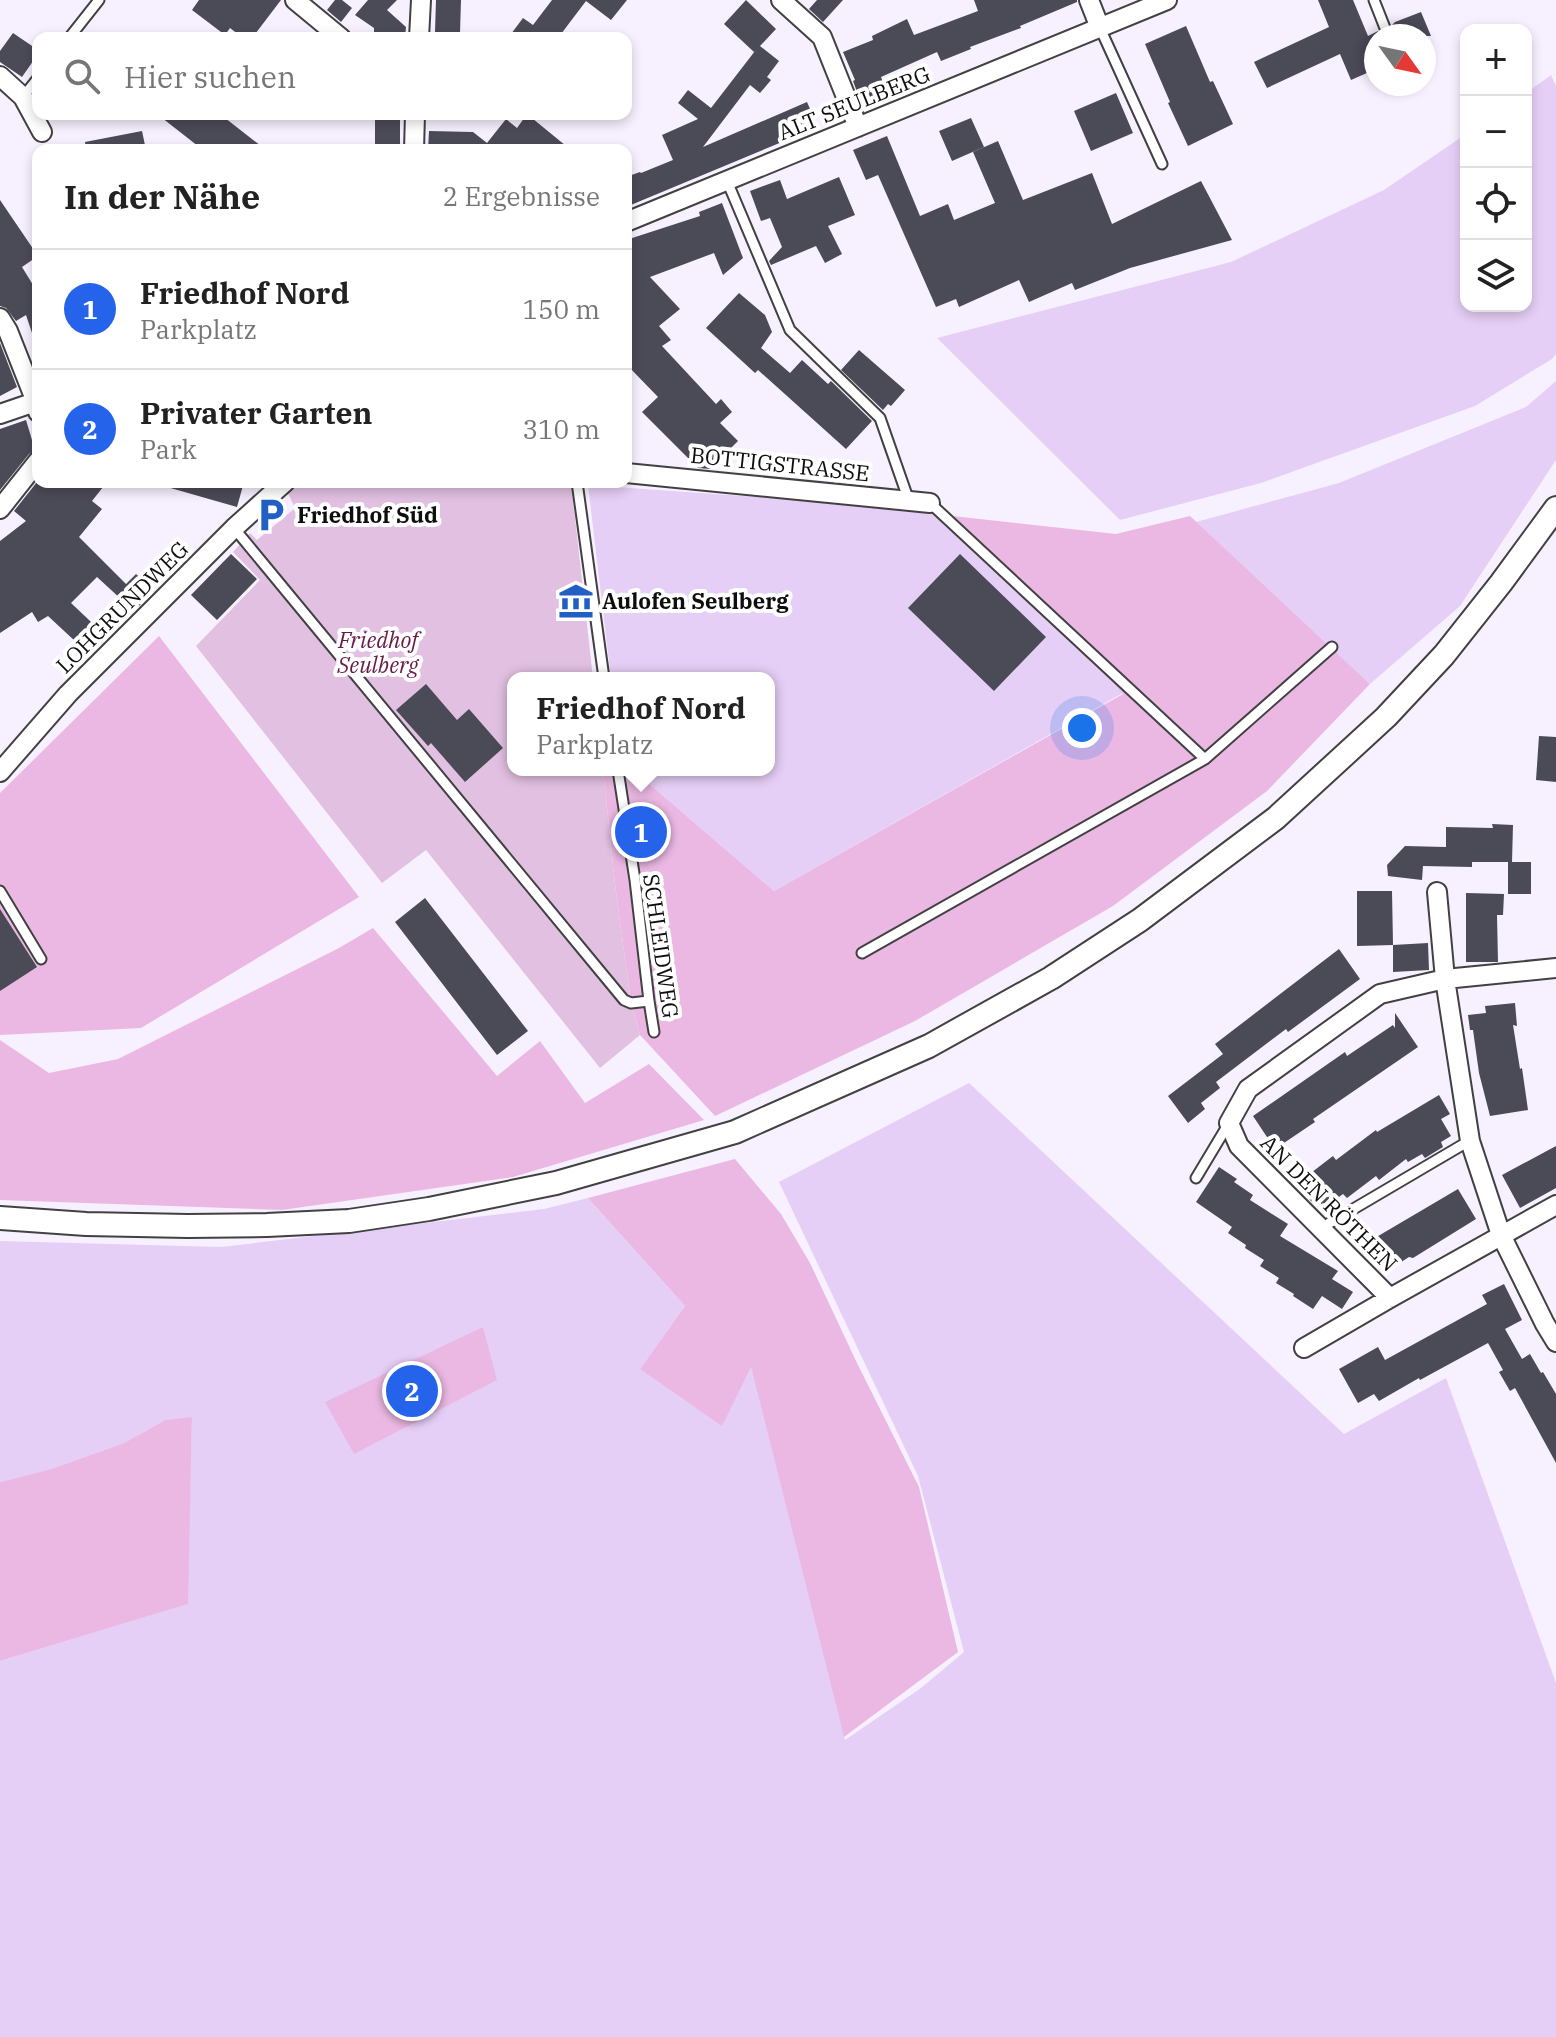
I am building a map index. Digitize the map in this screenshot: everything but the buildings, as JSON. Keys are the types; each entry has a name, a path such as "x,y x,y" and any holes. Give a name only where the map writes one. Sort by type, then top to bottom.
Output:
{"street":[{"path":"295,0 334,32"},
{"path":"419,32 421,0"},
{"path":"781,0 822,37 858,127"},
{"path":"1089,0 1100,28"},
{"name":"ALT SEULBERG","path":"632,220 1167,0"},
{"path":"0,76 23,97 32,114"},
{"path":"35,120 42,132"},
{"path":"414,144 415,120"},
{"path":"0,318 32,392"},
{"path":"0,414 32,406"},
{"path":"0,509 32,469"},
{"name":"BOTTIGSTRASSE","path":"632,474 930,503"},
{"name":"LOHGRUNDWEG","path":"0,772 68,694 234,528 278,488"},
{"path":"0,1218 86,1224 251,1225 349,1221 429,1209 556,1183 735,1132 915,1053 1051,978 1140,920 1276,818 1386,717 1444,655 1556,508"},
{"path":"1437,892 1445,979 1470,1141 1501,1235 1556,1342"},
{"path":"1229,1123 1248,1089 1380,994 1445,979 1556,968"},
{"name":"AN DEN RÖTHEN","path":"1229,1123 1239,1146 1390,1298"},
{"name":"AN DEN RÖTHEN","path":"1304,1348 1556,1205"}],"lane":[{"path":"74,32 99,0"},
{"path":"1374,0 1383,24"},
{"path":"1100,28 1162,164"},
{"path":"23,97 32,86"},
{"path":"727,181 790,330 880,418 909,501"},
{"path":"578,488 603,672"},
{"path":"930,503 1205,759"},
{"path":"234,528 624,1000 631,1003 649,1001"},
{"path":"862,953 1205,759 1332,647"},
{"name":"SCHLEIDWEG","path":"619,776 654,1032"},
{"path":"0,891 41,959"},
{"path":"1196,1178 1229,1123"},
{"path":"1321,1228 1470,1141"}],"shaded area":[{"path":"1551,75 1556,86 1556,354 1475,406 1261,483 1120,520 937,338 1231,262 1384,190 1460,138 1460,312 1532,312 1532,89"},
{"path":"1556,381 1556,460 1460,606 1370,684 1196,522 1339,483 1526,407"},
{"path":"588,488 800,500 944,515 1072,636 1123,693 774,891 640,776 775,776 775,672 610,672"},
{"path":"944,515 1116,534 1190,516 1370,684 1267,791 1113,906 915,1021 715,1116 640,1035 631,1003 604,776 640,776 774,891 1123,694 1072,636"},
{"path":"159,636 359,897 141,1028 0,1035 0,793"},
{"path":"373,928 497,1076 540,1041 585,1103 649,1064 704,1120 513,1177 282,1210 0,1200 0,1040 49,1073 118,1059"},
{"path":"969,1083 1344,1434 1446,1378 1556,1683 1556,2037 0,2037 0,1661 187,1604 192,1418 165,1420 124,1443 51,1469 0,1482 0,1241 221,1247 544,1209 588,1198 685,1306 640,1369 751,1366 845,1740 921,1688 964,1652 918,1476 779,1182"},
{"path":"735,1159 781,1214 810,1263 919,1487 958,1652 844,1737 751,1367 722,1426 640,1369 685,1306 588,1198"},
{"path":"483,1327 497,1380 354,1454 325,1402"},
{"path":"192,1417 188,1604 0,1661 0,1482 51,1469 124,1443 165,1420"}],"green space":[{"name":"Friedhof Seulberg","path":"572,488 592,672 507,672 507,776 604,776 631,1003 640,1035 600,1068 426,850 382,883 196,646 260,580 233,552 250,533 257,540 295,508 286,489"}],"place":[{"name":"Friedhof Süd","path":"271,515"},
{"name":"Aulofen Seulberg","path":"576,601"},
{"name":"Friedhof Nord","path":"641,832"},
{"name":"Privater Garten","path":"412,1391"}]}
